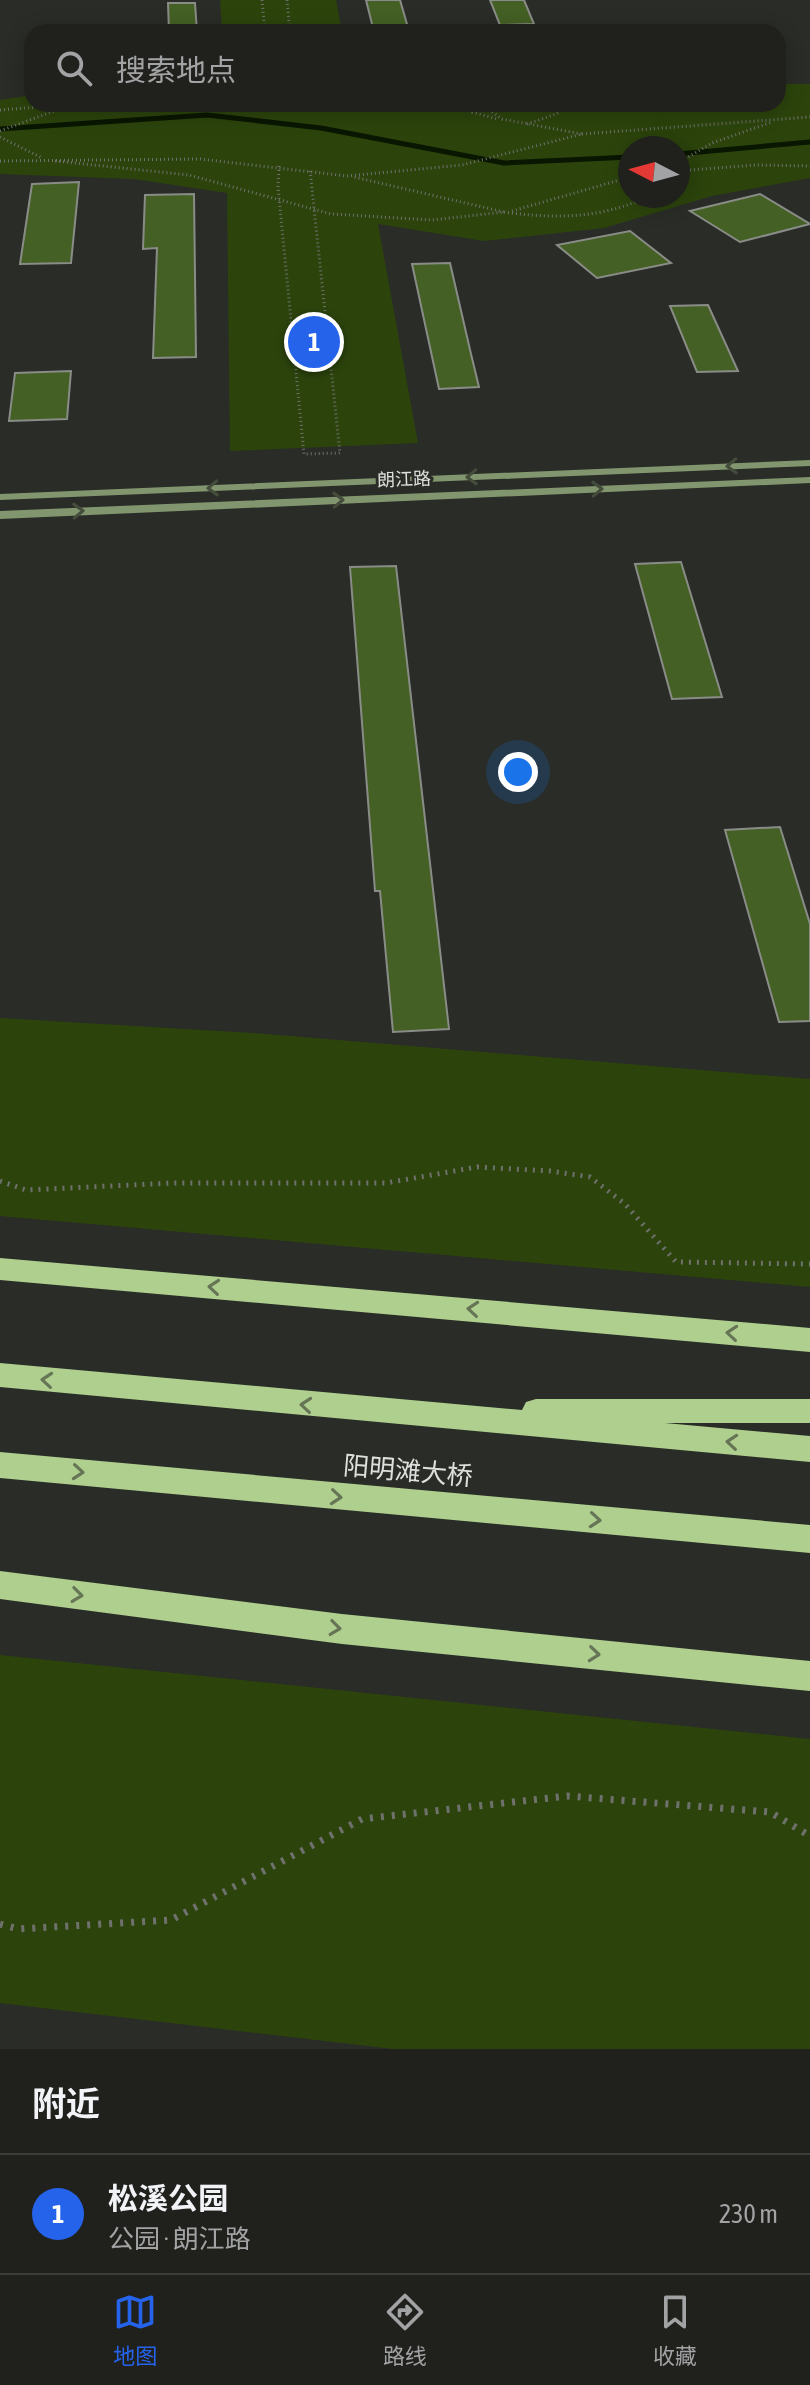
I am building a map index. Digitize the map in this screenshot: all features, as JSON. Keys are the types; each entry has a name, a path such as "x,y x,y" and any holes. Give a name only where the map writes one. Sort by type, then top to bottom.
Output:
{"highway":[{"path":"0,1269 810,1340"},
{"path":"0,1375 810,1449"},
{"path":"374,1411 810,1411"},
{"name":"阳明滩大桥","path":"0,1465 810,1539"},
{"path":"0,1585 342,1629 810,1676"}],"main road":[{"name":"朗江路","path":"0,497 810,463"},
{"name":"朗江路","path":"0,515 810,480"}],"path":[{"path":"262,0 264,24"},
{"path":"287,0 289,24"},
{"path":"0,110 24,108"},
{"path":"0,131 52,112"},
{"path":"476,112 524,125 582,134"},
{"path":"492,112 502,119"},
{"path":"524,125 559,112"},
{"path":"347,176 462,165 582,134 810,117"},
{"path":"690,156 712,143 780,119"},
{"path":"0,137 43,159 189,175 312,210 432,220 504,212 566,198 618,179"},
{"path":"0,161 200,159 347,176 504,212 564,216 618,207"},
{"path":"690,170 755,165 810,166"},
{"path":"279,166 304,454 340,453 310,170"},
{"path":"0,1181 26,1190 51,1190 186,1183 386,1183 477,1167 550,1171 590,1177 625,1204 676,1262 810,1264"},
{"path":"0,1924 18,1929 171,1920 362,1819 567,1796 770,1812 810,1836"}],"green space":[{"path":"220,0 336,0 340,24 222,24"},
{"path":"786,84 810,84 810,178 690,203 690,136 618,136 618,208 672,208 604,228 484,241 378,224 418,443 230,451 227,193 134,179 0,174 0,100 24,96 24,112 786,112"},
{"path":"0,1018 253,1033 810,1079 810,1287 0,1216"},
{"path":"0,1655 810,1739 810,2049 393,2049 0,2003"}],"building":[{"path":"366,0 400,0 407,24 372,24"},
{"path":"490,0 524,0 534,24 500,24"},
{"path":"168,3 195,3 196,24 169,24"},
{"path":"79,182 71,263 20,264 32,184"},
{"path":"194,194 196,357 153,358 157,248 143,249 145,195"},
{"path":"760,194 810,224 740,242 690,211"},
{"path":"630,231 671,263 597,278 557,245"},
{"path":"450,263 479,387 439,389 412,264"},
{"path":"708,305 738,371 697,372 670,306"},
{"path":"71,371 67,419 9,421 15,373"},
{"path":"681,562 722,697 672,699 635,564"},
{"path":"396,566 449,1029 393,1032 380,891 375,891 350,567"},
{"path":"780,827 810,924 810,1021 779,1022 725,830"}],"waterway":[{"path":"0,129 207,115 321,128 504,163 618,158"},
{"path":"690,153 810,142"}],"place":[{"name":"松溪公园","path":"314,342"}]}
